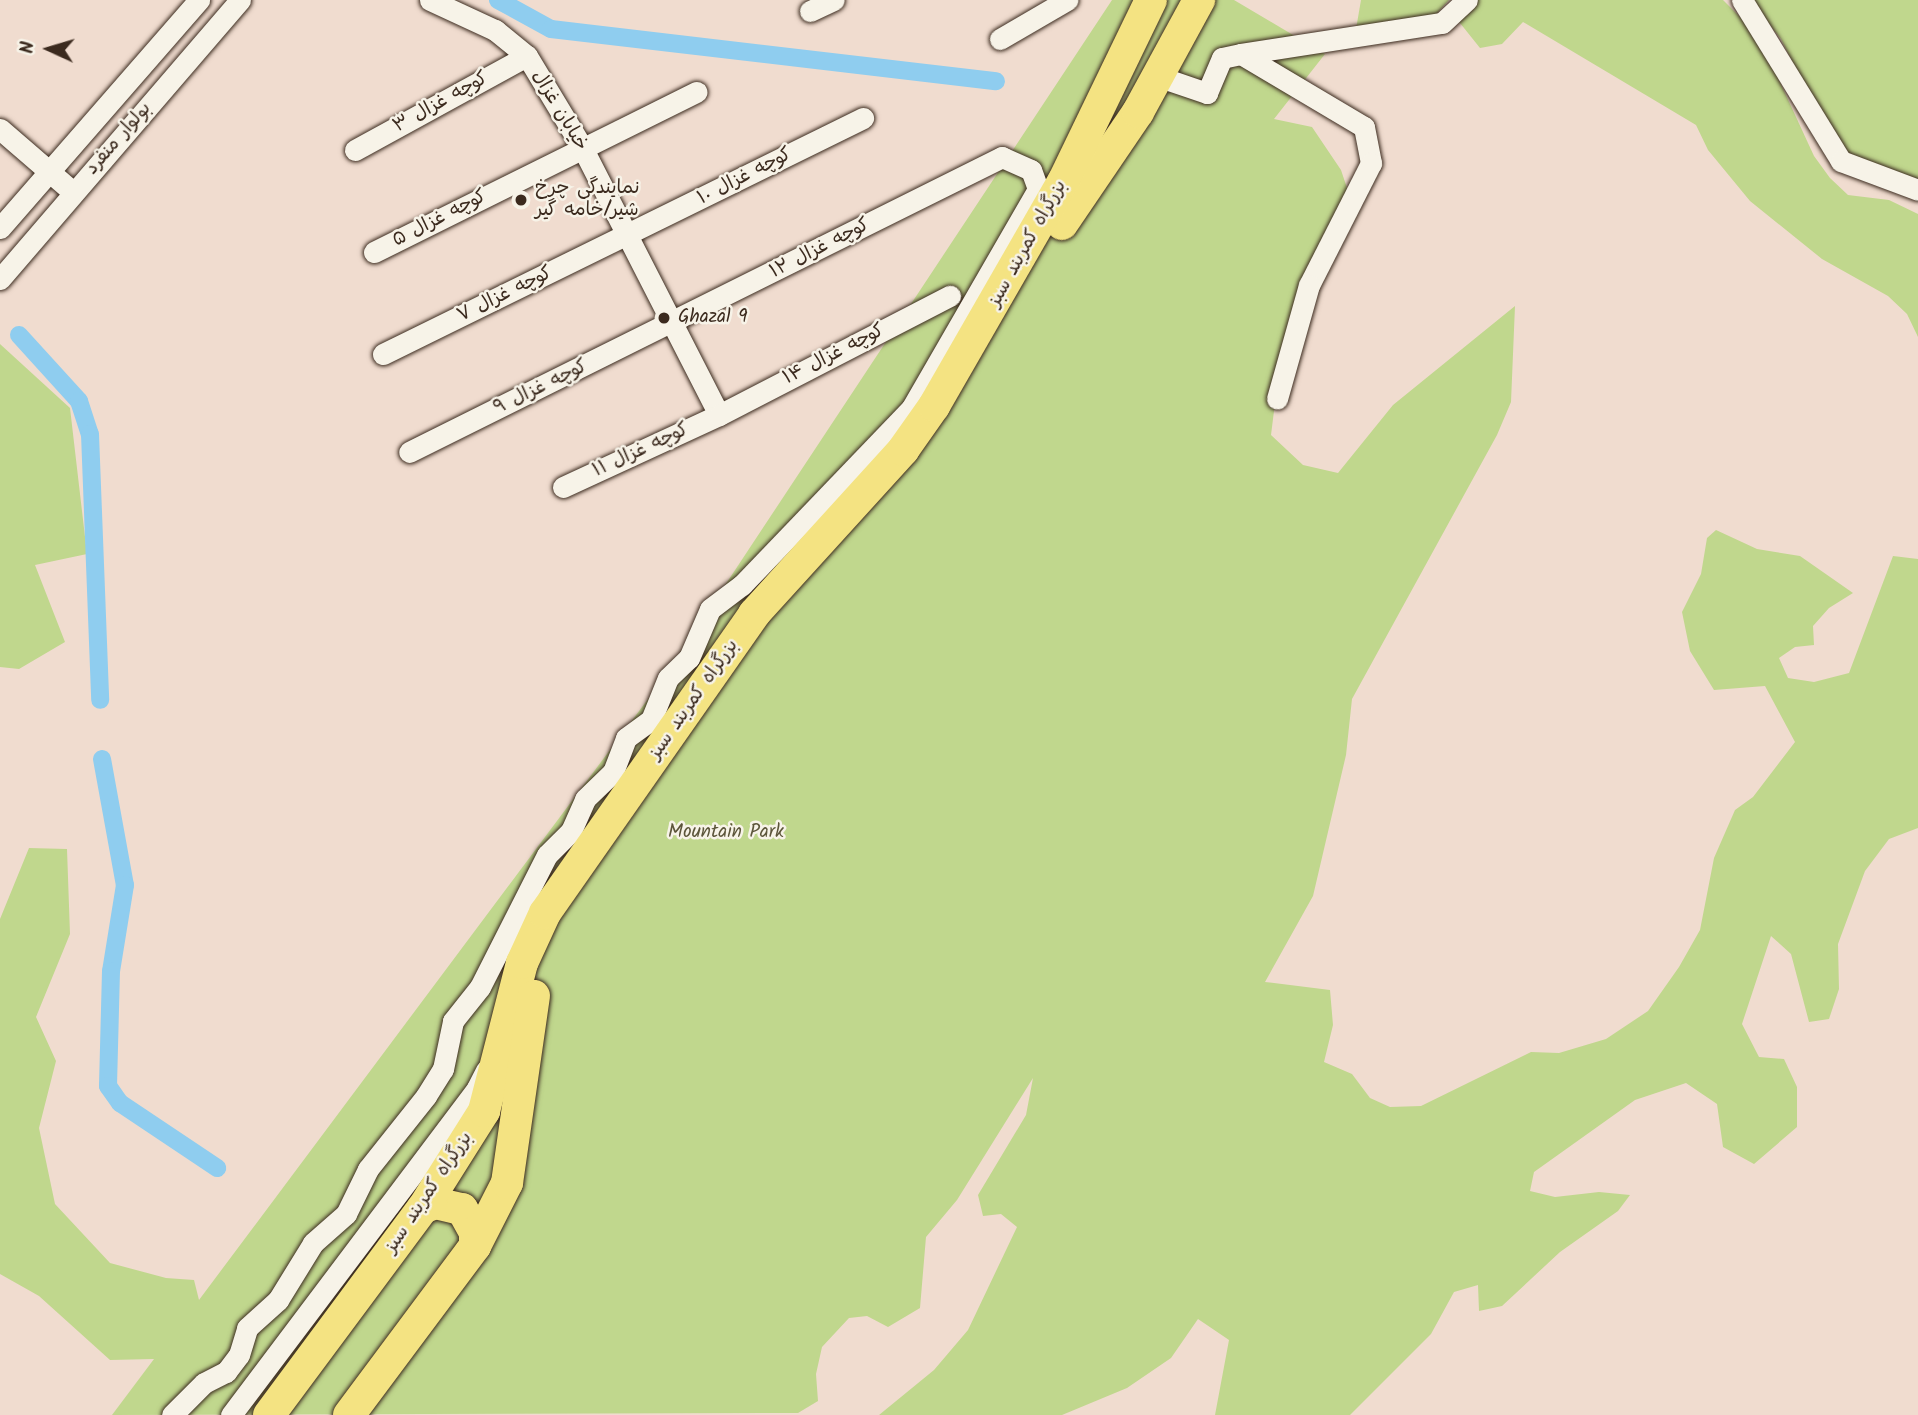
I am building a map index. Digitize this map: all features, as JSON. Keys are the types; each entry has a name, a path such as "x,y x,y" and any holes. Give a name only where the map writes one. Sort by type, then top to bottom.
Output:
{"highway":[{"name":"بزرگراه کمربند سبز","path":"269,1415 422,1208 484,1111 522,963 545,913 754,614 903,450 934,406 1058,193 1105,90 1151,0"},
{"name":"بزرگراه کمربند سبز","path":"349,1415 475,1246 507,1183 538,972 560,927 771,625 831,554 920,463 951,418 1081,194 1138,112 1199,0"},
{"path":"1105,90 1115,110 1138,112"},
{"path":"422,1208 435,1203 461,1209 475,1233 475,1246"}],"street":[{"name":"بولوار منفرد","path":"0,228 199,0"},
{"name":"بولوار منفرد","path":"0,279 240,0"},
{"name":"خیابان غزال","path":"430,0 495,30 527,56 582,147 719,415"},
{"path":"810,11 834,0"},
{"path":"1000,39 1067,0"},
{"path":"1157,76 1207,93 1222,58 1442,23 1467,0"},
{"path":"1742,0 1840,161 1918,190"},
{"path":"1241,54 1364,128 1371,163 1309,285 1277,399"},
{"name":"کوچه غزال ۳","path":"355,150 527,56"},
{"name":"کوچه غزال ۵","path":"374,252 697,92"},
{"name":"کوچه غزال ۱۰","path":"627,236 863,118"},
{"path":"0,129 73,192"},
{"name":"کوچه غزال ۱۲","path":"172,1415 204,1383 226,1372 239,1355 247,1328 278,1300 313,1243 346,1214 368,1169 426,1096 443,1069 453,1021 480,987 547,855 571,831 585,799 612,772 626,738 651,720 668,678 695,648 710,609 743,585 911,409 1038,189 1031,170 1002,157 672,324"},
{"name":"کوچه غزال ۷","path":"383,354 627,236"},
{"name":"کوچه غزال ۱۴","path":"719,415 950,296"},
{"name":"کوچه غزال ۹","path":"409,452 672,324"},
{"name":"کوچه غزال ۱۱","path":"563,487 719,415"},
{"path":"231,1415 477,1088 506,1027"}],"green space":[{"name":"Mountain Park","path":"1112,0 1234,0 1325,54 1274,119 1312,127 1341,170 1353,206 1281,355 1271,435 1303,465 1338,473 1393,405 1515,306 1511,402 1497,435 1352,699 1346,755 1313,896 1265,982 1330,990 1333,1025 1324,1062 1352,1074 1370,1098 1390,1107 1421,1106 1531,1052 1559,1053 1606,1039 1648,1011 1679,967 1700,930 1714,858 1735,810 1753,797 1795,742 1765,686 1714,690 1690,651 1682,612 1701,574 1707,538 1716,530 1757,549 1800,556 1853,593 1829,608 1813,626 1814,645 1795,647 1779,658 1788,678 1814,682 1849,673 1893,556 1918,559 1918,828 1889,839 1865,871 1838,944 1839,989 1829,1019 1809,1022 1791,954 1771,936 1742,1024 1759,1057 1784,1059 1797,1087 1797,1127 1754,1164 1723,1147 1717,1104 1686,1083 1635,1100 1534,1172 1530,1191 1555,1197 1599,1192 1630,1195 1618,1211 1560,1252 1502,1306 1479,1311 1478,1285 1454,1292 1431,1334 1350,1415 1215,1415 1229,1340 1198,1319 1171,1358 1127,1388 1062,1415 879,1415 934,1370 968,1330 1017,1227 1001,1214 983,1216 978,1195 1026,1115 1033,1078 957,1200 926,1237 920,1308 888,1327 867,1316 849,1318 822,1347 816,1374 818,1401 798,1413 112,1415 154,1359 110,1360 39,1296 0,1274 0,919 29,848 67,849 70,934 36,1017 56,1061 39,1128 55,1204 110,1263 166,1278 194,1280 199,1300 663,679"},
{"path":"1361,0 1449,0 1430,21 1355,35"},
{"path":"1472,0 1723,0 1749,26 1766,52 1814,156 1830,178 1848,195 1889,200 1918,214 1918,337 1907,314 1888,296 1822,259 1750,201 1708,150 1696,125 1523,22 1502,44 1480,48 1456,18"},
{"path":"1750,0 1918,0 1918,190 1881,182 1831,139 1781,39"},
{"path":"0,344 70,408 87,554 35,565 65,642 19,669 0,667"}],"waterway":[{"path":"498,0 551,29 996,81"},
{"path":"19,335 79,401 90,434 100,700"},
{"path":"102,759 125,885 111,971 108,1086 120,1103 217,1168"}],"place":[{"name":"نمایندگی چرخ شیر/خامه گیر","path":"521,200"},
{"name":"Ghazal 9","path":"664,318"}]}
